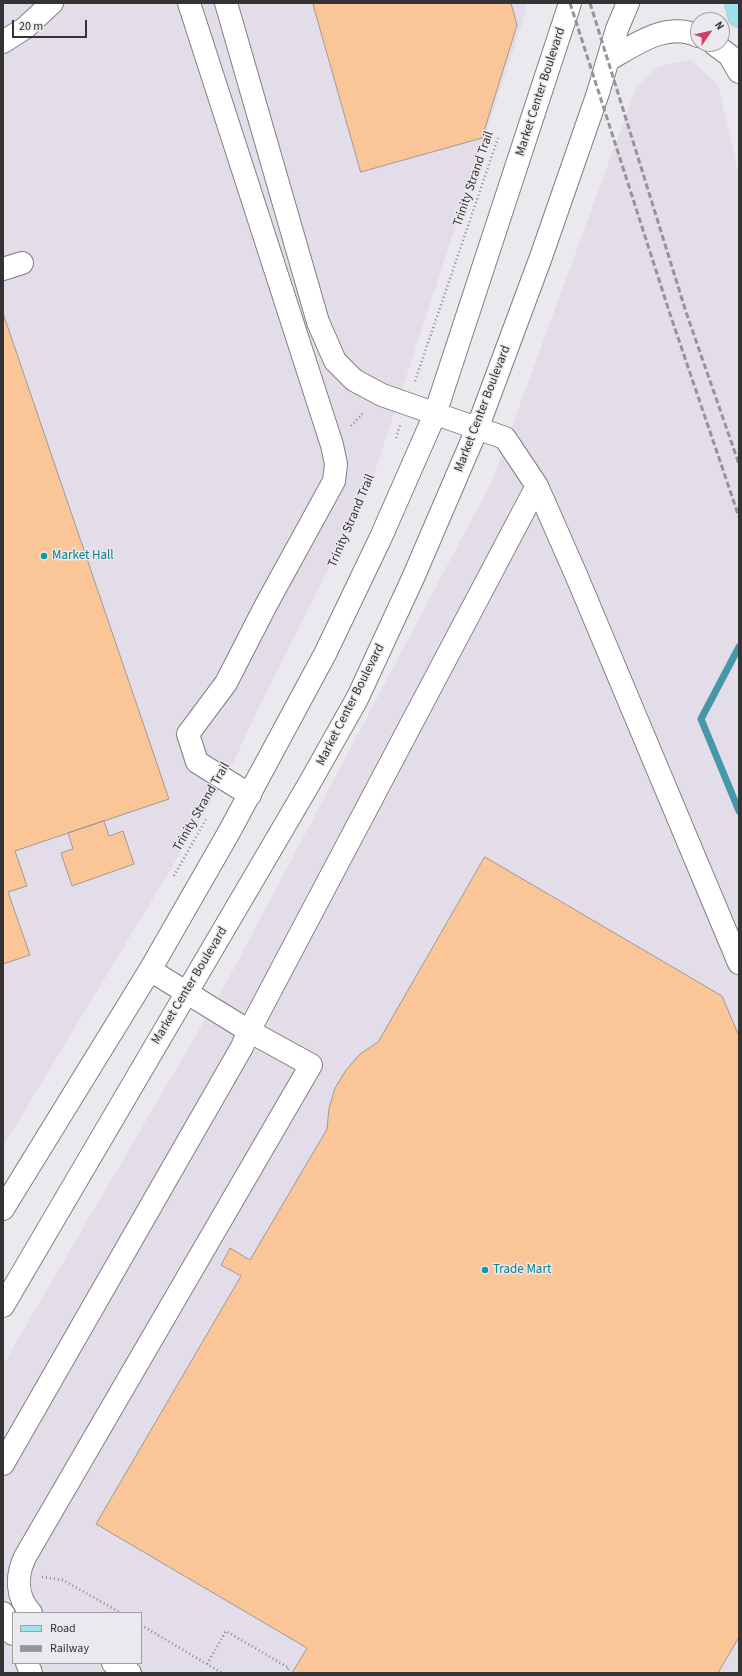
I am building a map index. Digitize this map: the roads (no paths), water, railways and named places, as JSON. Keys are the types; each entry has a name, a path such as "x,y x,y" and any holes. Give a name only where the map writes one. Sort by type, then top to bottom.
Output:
{"main road":[{"path":"736,3 739,16"}],"street":[{"path":"3,42 25,28 52,3"},
{"path":"189,3 332,444 336,464 334,481 266,605 226,683 188,734 197,762 250,795"},
{"path":"226,3 318,322 335,361 354,380 382,395 505,438 537,486 577,577 739,963"},
{"name":"Market Center Boulevard","path":"3,1209 150,970 250,795 325,654 381,537 435,414 570,3"},
{"name":"Market Center Boulevard","path":"3,1306 309,784 357,699 413,578 477,429 541,257 598,93 617,29 628,3"},
{"path":"608,60 646,39 668,31 690,32"},
{"path":"725,52 729,55 739,72"},
{"path":"3,1464 238,1054 537,486"},
{"path":"19,1606 18,1578 20,1567 25,1557 311,1066 249,1031 150,970"},
{"path":"3,1614 12,1632"},
{"path":"115,1664 130,1673"}],"waterway":[{"path":"739,647 701,719 739,811"}],"railway":[{"path":"570,3 670,314 739,517"},
{"path":"590,3 686,312 739,464"}],"place":[{"name":"Market Hall","path":"44,556"},
{"name":"Trade Mart","path":"485,1270"}]}
